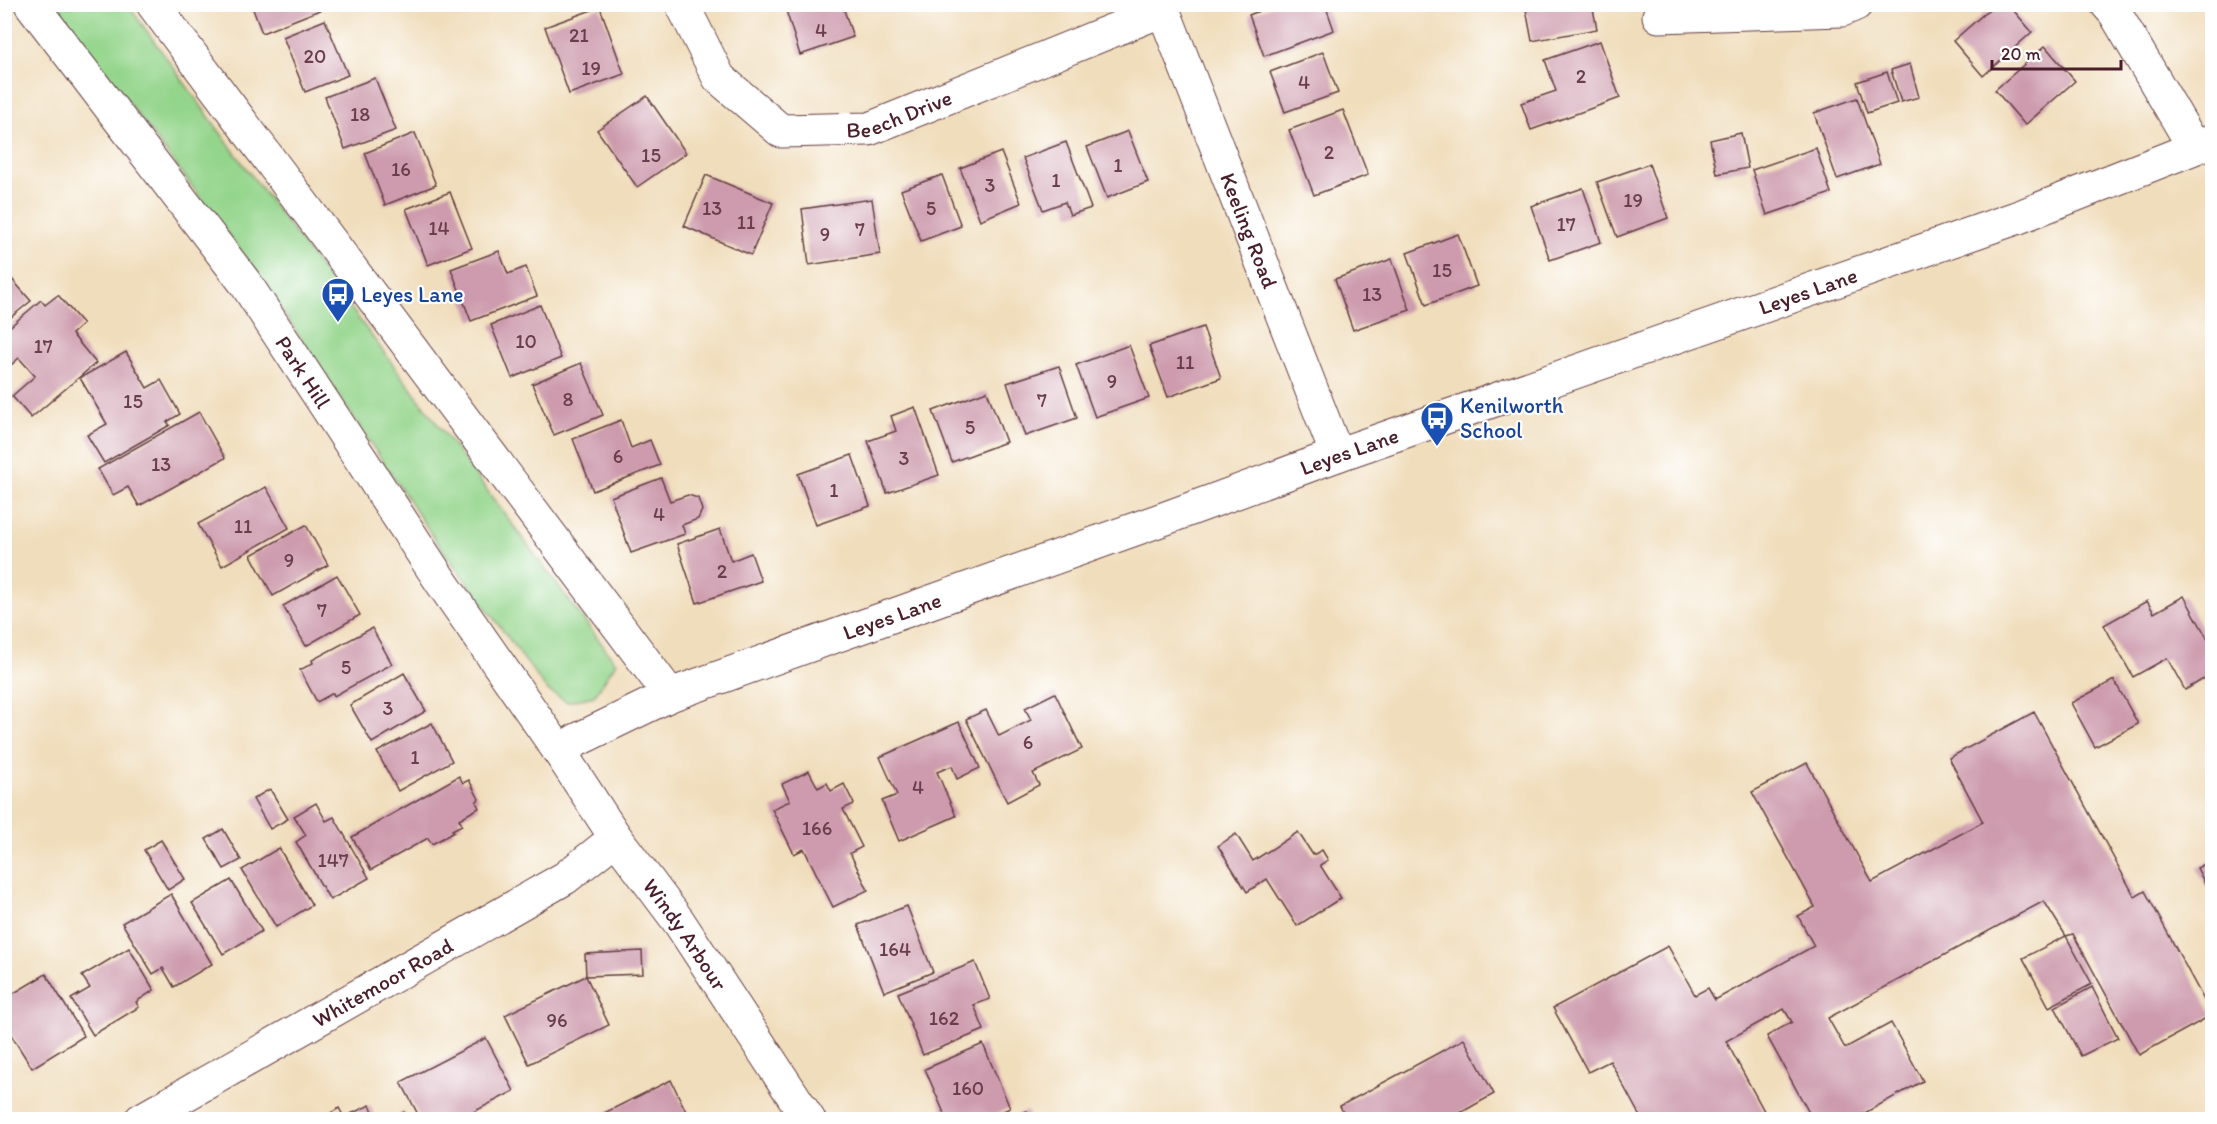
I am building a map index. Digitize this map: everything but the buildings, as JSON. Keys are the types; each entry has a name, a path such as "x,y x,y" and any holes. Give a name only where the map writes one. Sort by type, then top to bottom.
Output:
{"street":[{"name":"Park Hill","path":"31,4 246,284 440,580 559,751"},
{"path":"153,4 670,695"},
{"name":"Beech Drive","path":"682,4 719,78 781,131 869,129 1162,7"},
{"path":"1659,16 1842,10 1856,4"},
{"path":"2107,4 2203,144"},
{"name":"Keeling Road","path":"1162,7 1337,455"},
{"name":"Leyes Lane","path":"559,751 670,695 1337,455 2019,217 2203,144"},
{"name":"Windy Arbour","path":"559,751 616,838 679,922 809,1119"},
{"name":"Whitemoor Road","path":"141,1119 565,878 616,838"}],"green space":[{"path":"55,5 128,5 243,164 616,663 594,696 567,702 547,690 434,538 255,270"}],"place":[{"name":"Leyes Lane","path":"338,323"},
{"name":"Kenilworth School","path":"1437,447"}]}
